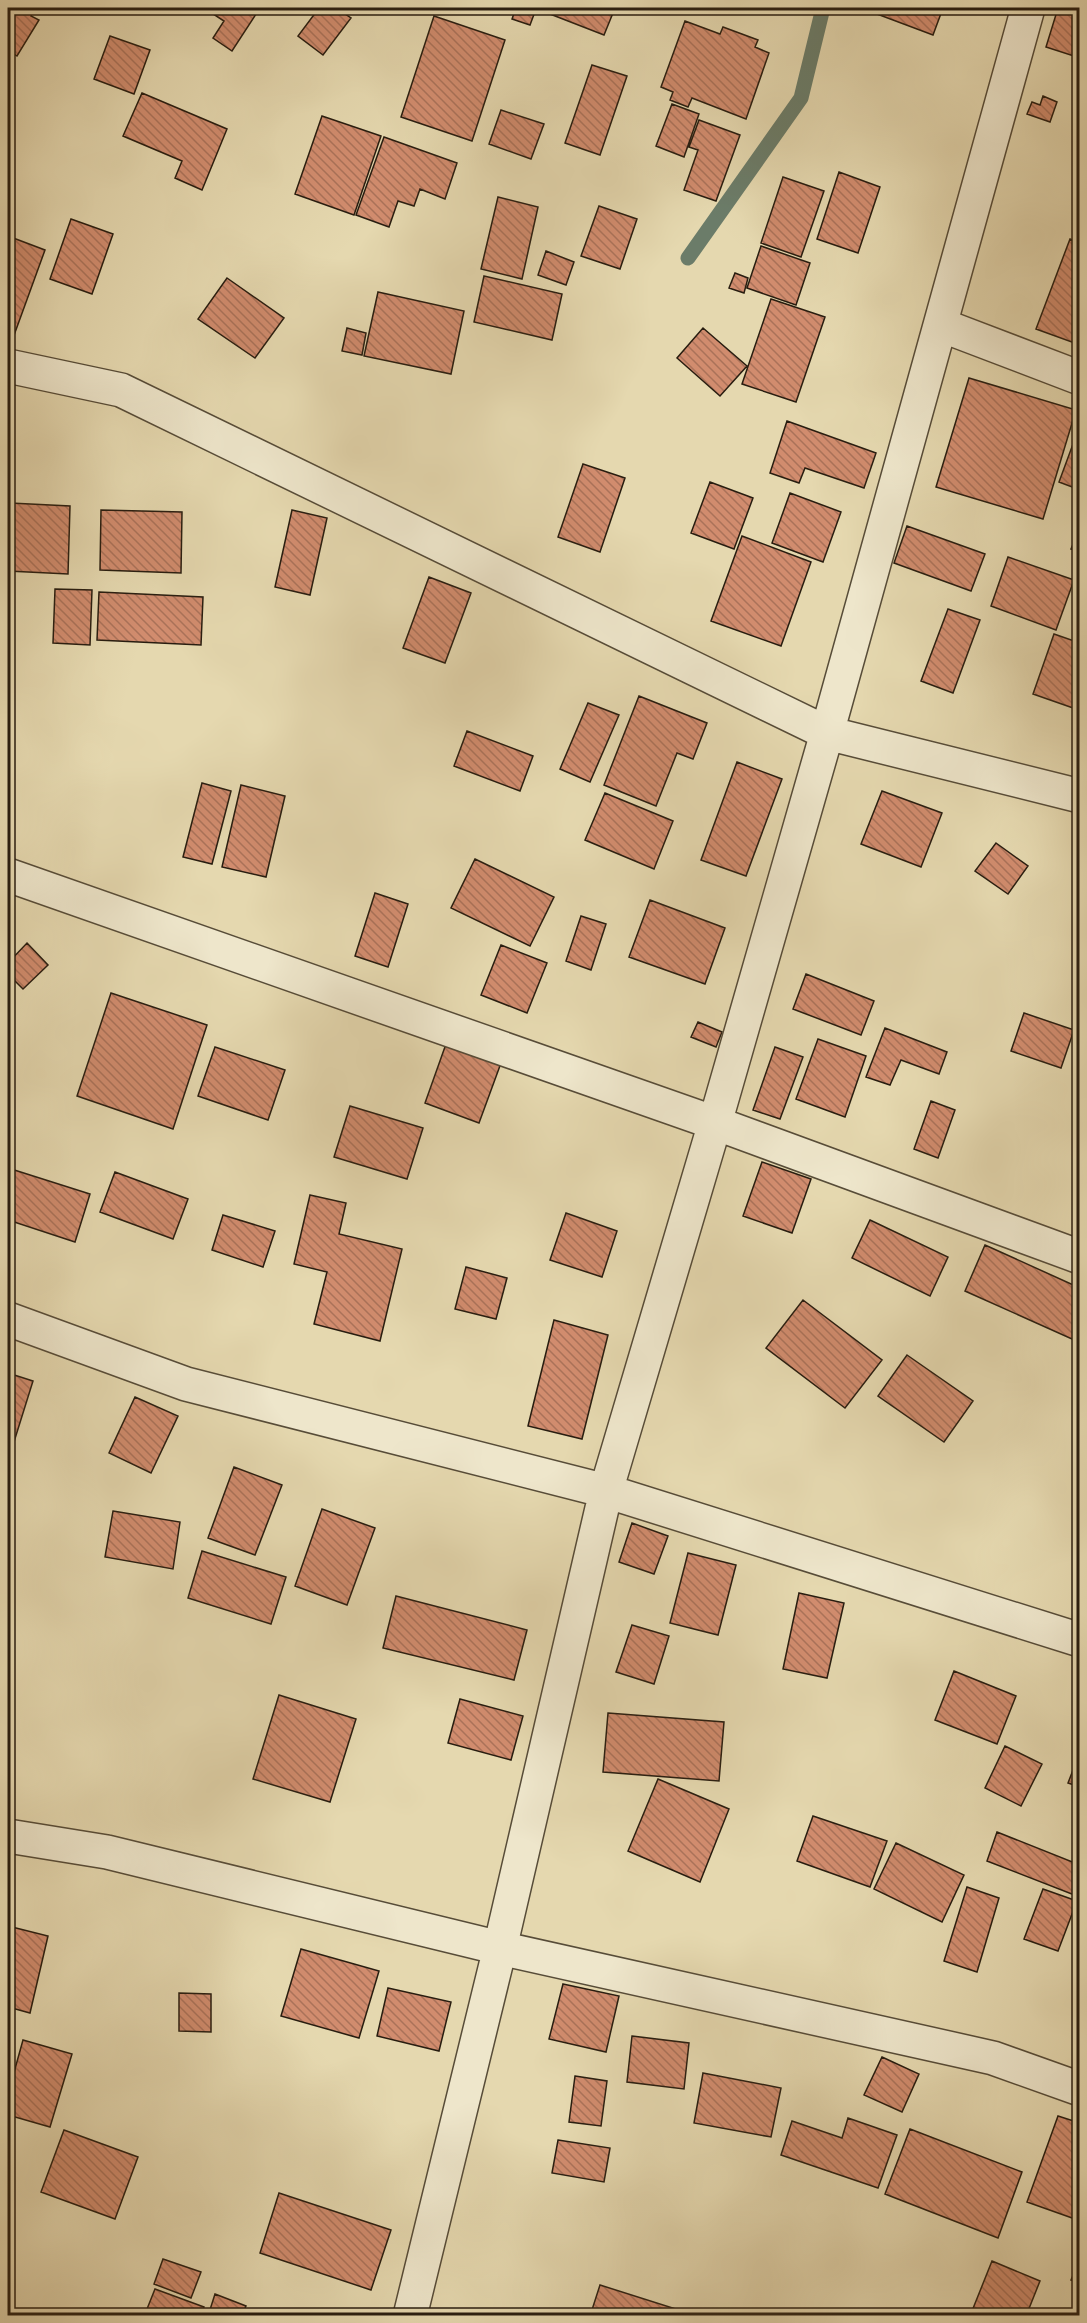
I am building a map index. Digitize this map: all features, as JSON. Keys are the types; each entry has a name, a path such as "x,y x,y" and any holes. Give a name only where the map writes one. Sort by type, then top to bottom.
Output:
{"street":[{"path":"410,2316 500,1948 606,1491 827,733 1028,8"},
{"path":"941,325 1080,378"},
{"path":"8,366 121,390 827,733 1080,796"},
{"path":"8,875 714,1123 1080,1257"},
{"path":"8,1319 186,1384 606,1491 1080,1640"},
{"path":"8,1836 107,1852 500,1948 993,2058 1080,2089"}],"building":[{"path":"8,8 36,8 31,16 39,20 17,56 8,50"},
{"path":"204,8 260,8 232,51 213,38 224,21"},
{"path":"319,8 336,8 351,18 323,55 298,36"},
{"path":"516,8 536,9 530,25 512,19"},
{"path":"552,8 615,8 604,35 550,14"},
{"path":"861,8 943,8 933,35"},
{"path":"1058,8 1080,8 1080,58 1046,47"},
{"path":"434,16 505,40 472,141 401,117"},
{"path":"685,21 720,34 723,27 758,40 755,47 769,53 746,119 692,98 688,107 670,100 673,92 661,87"},
{"path":"110,36 150,50 134,94 94,79"},
{"path":"592,65 627,76 600,155 565,143"},
{"path":"142,93 227,129 202,190 175,178 182,161 123,136"},
{"path":"1043,96 1057,102 1050,122 1027,114 1032,102 1040,105"},
{"path":"672,104 699,114 684,157 656,146"},
{"path":"501,110 544,124 531,159 489,144"},
{"path":"322,116 381,136 354,215 295,194"},
{"path":"699,120 740,135 716,201 684,190 698,150 689,147"},
{"path":"384,137 457,163 445,199 420,189 414,206 398,201 389,227 356,215"},
{"path":"839,172 880,187 858,253 817,239"},
{"path":"783,177 824,191 801,257 761,243"},
{"path":"498,197 538,207 522,279 481,269"},
{"path":"599,206 637,219 620,269 581,256"},
{"path":"71,219 113,234 92,294 50,279"},
{"path":"8,236 45,250 13,338 8,336"},
{"path":"1070,239 1080,243 1080,345 1036,329"},
{"path":"761,246 810,263 796,305 747,288"},
{"path":"546,251 574,262 566,285 538,275"},
{"path":"735,273 748,278 744,293 729,288"},
{"path":"484,276 562,294 552,340 474,322"},
{"path":"227,278 284,318 255,358 198,319"},
{"path":"378,292 464,311 451,374 364,356"},
{"path":"771,299 825,317 796,402 742,384"},
{"path":"347,328 366,333 362,355 342,351"},
{"path":"703,328 747,366 720,396 677,358"},
{"path":"969,378 1076,410 1043,519 936,487"},
{"path":"787,421 876,453 864,488 805,468 799,483 770,473"},
{"path":"1080,425 1080,490 1059,482"},
{"path":"583,464 625,478 600,552 558,537"},
{"path":"710,482 753,498 734,549 691,533"},
{"path":"790,493 841,512 823,562 772,543"},
{"path":"10,503 70,506 68,574 8,571"},
{"path":"101,510 182,512 181,573 100,570"},
{"path":"292,510 327,518 310,595 275,587"},
{"path":"907,526 985,554 971,591 894,563"},
{"path":"1080,527 1080,552 1071,549"},
{"path":"742,536 811,562 781,646 711,621"},
{"path":"1008,557 1074,580 1056,630 991,606"},
{"path":"429,577 471,593 445,663 403,648"},
{"path":"55,589 92,590 90,645 53,643"},
{"path":"99,592 203,597 201,645 97,640"},
{"path":"948,609 980,620 953,693 921,681"},
{"path":"1054,634 1080,643 1080,699 1076,709 1033,694"},
{"path":"639,696 707,723 693,759 677,753 656,806 604,785"},
{"path":"588,703 619,715 590,782 560,769"},
{"path":"467,731 533,756 520,791 454,766"},
{"path":"737,762 782,779 746,876 701,860"},
{"path":"202,783 231,791 212,864 183,857"},
{"path":"241,785 285,796 266,877 222,867"},
{"path":"882,791 942,813 921,867 861,844"},
{"path":"605,793 673,821 654,869 585,840"},
{"path":"996,843 1028,866 1008,894 975,871"},
{"path":"475,859 554,897 530,946 451,908"},
{"path":"375,893 408,904 388,967 355,956"},
{"path":"650,900 725,928 705,984 629,957"},
{"path":"581,916 606,924 591,970 566,961"},
{"path":"27,943 48,965 23,989 8,974 8,963"},
{"path":"501,945 547,963 527,1013 481,995"},
{"path":"806,974 874,1001 861,1035 793,1009"},
{"path":"111,993 207,1025 173,1129 77,1096"},
{"path":"1024,1013 1074,1030 1061,1068 1011,1051"},
{"path":"698,1022 722,1032 716,1047 691,1037"},
{"path":"885,1028 947,1052 939,1074 901,1060 890,1085 866,1077"},
{"path":"818,1039 866,1056 845,1117 796,1099"},
{"path":"446,1044 501,1063 479,1123 425,1103"},
{"path":"215,1047 285,1070 268,1120 198,1096"},
{"path":"775,1047 803,1057 780,1119 753,1110"},
{"path":"931,1101 955,1110 938,1158 914,1149"},
{"path":"350,1106 423,1128 407,1179 334,1157"},
{"path":"762,1162 811,1179 792,1233 743,1216"},
{"path":"8,1168 90,1194 75,1242 8,1220"},
{"path":"115,1172 188,1199 173,1239 100,1212"},
{"path":"310,1195 346,1203 339,1234 402,1249 380,1341 314,1324 327,1272 294,1264"},
{"path":"566,1213 617,1231 602,1277 550,1260"},
{"path":"223,1215 275,1231 263,1267 212,1250"},
{"path":"870,1220 948,1257 930,1296 852,1258"},
{"path":"985,1245 1080,1288 1080,1323 1072,1339 965,1291"},
{"path":"466,1267 507,1278 496,1319 455,1309"},
{"path":"803,1300 882,1360 845,1408 766,1348"},
{"path":"554,1320 608,1335 582,1439 528,1426"},
{"path":"907,1355 973,1401 944,1442 878,1396"},
{"path":"8,1373 33,1381 13,1445 8,1443"},
{"path":"135,1397 178,1416 151,1473 109,1453"},
{"path":"234,1467 282,1485 255,1555 208,1538"},
{"path":"322,1509 375,1528 347,1605 295,1586"},
{"path":"113,1511 180,1522 173,1569 105,1557"},
{"path":"632,1523 668,1536 654,1574 619,1562"},
{"path":"202,1551 286,1577 271,1624 188,1598"},
{"path":"688,1553 736,1565 718,1635 670,1623"},
{"path":"799,1593 844,1603 827,1678 783,1669"},
{"path":"396,1596 527,1630 514,1680 383,1648"},
{"path":"632,1625 669,1636 654,1684 616,1672"},
{"path":"954,1671 1016,1696 997,1744 935,1720"},
{"path":"279,1695 356,1719 330,1802 253,1779"},
{"path":"460,1699 523,1716 511,1760 448,1743"},
{"path":"608,1713 724,1722 719,1781 603,1772"},
{"path":"1005,1746 1042,1764 1021,1806 985,1788"},
{"path":"1080,1752 1080,1787 1068,1783"},
{"path":"658,1779 729,1809 700,1882 628,1851"},
{"path":"813,1816 887,1841 870,1887 797,1861"},
{"path":"997,1832 1080,1865 1080,1888 1077,1896 987,1861"},
{"path":"896,1843 964,1875 942,1922 874,1889"},
{"path":"967,1887 999,1898 977,1972 944,1961"},
{"path":"1043,1889 1077,1901 1058,1951 1024,1939"},
{"path":"8,1926 48,1936 30,2013 8,2007"},
{"path":"301,1949 379,1971 359,2038 281,2016"},
{"path":"563,1984 619,1996 606,2052 549,2039"},
{"path":"388,1988 451,2002 439,2051 377,2036"},
{"path":"179,1993 211,1994 211,2032 179,2031"},
{"path":"632,2036 689,2043 684,2089 627,2082"},
{"path":"23,2040 72,2054 50,2127 8,2115 8,2094"},
{"path":"882,2057 919,2074 902,2112 864,2095"},
{"path":"703,2073 781,2088 771,2137 694,2123"},
{"path":"575,2076 607,2081 601,2126 569,2122"},
{"path":"1058,2116 1080,2123 1080,2207 1075,2219 1027,2202"},
{"path":"848,2118 897,2135 878,2188 781,2155 792,2121 842,2138"},
{"path":"910,2129 1022,2172 998,2238 885,2194"},
{"path":"64,2130 138,2157 115,2219 41,2192"},
{"path":"558,2140 610,2148 604,2182 552,2173"},
{"path":"279,2193 391,2230 371,2290 260,2253"},
{"path":"163,2259 201,2272 191,2298 154,2284"},
{"path":"1080,2259 1080,2283 1071,2280"},
{"path":"992,2261 1040,2281 1026,2316 970,2316"},
{"path":"600,2285 679,2310 678,2316 590,2316"},
{"path":"155,2289 204,2307 201,2316 145,2314"},
{"path":"215,2294 246,2306 242,2316 208,2316"}],"waterway":[{"path":"688,258 801,98 823,8"}]}
